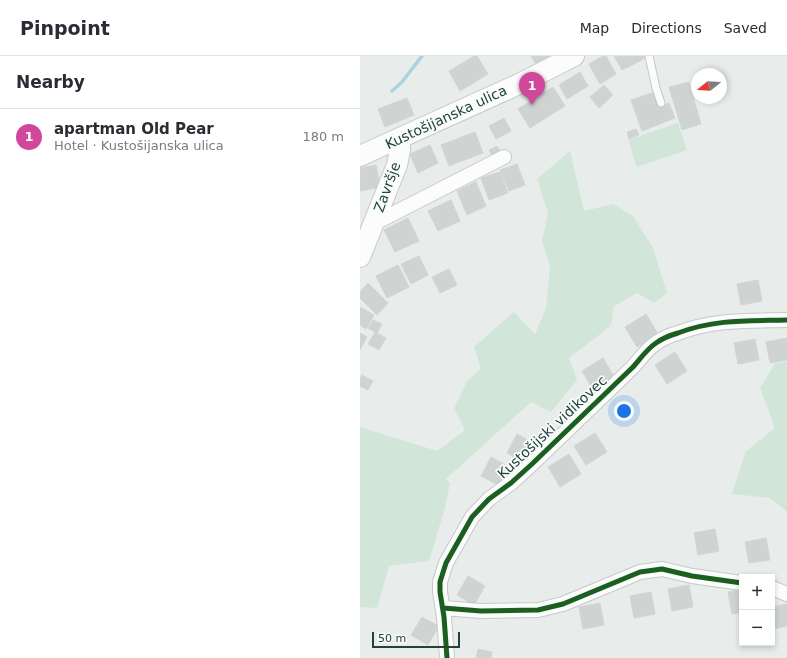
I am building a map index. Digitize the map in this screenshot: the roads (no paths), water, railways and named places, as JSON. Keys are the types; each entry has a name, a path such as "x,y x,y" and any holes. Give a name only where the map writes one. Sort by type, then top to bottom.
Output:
{"street":[{"name":"Kustošijanska ulica","path":"360,156 518,84 574,56"},
{"name":"Završje","path":"360,257 397,165 400,150 400,139"},
{"path":"373,224 504,157"},
{"name":"Kustošijski vidikovec","path":"447,658 440,582 446,563 472,517 489,499 511,483 532,464 627,373 657,342 677,333 708,324 725,321 787,320"},
{"path":"443,608 481,611 538,610 563,604 640,572 662,569 692,576 739,582"},
{"path":"775,589 787,594"}],"lane":[{"path":"649,56 656,88 661,102"}],"waterway":[{"path":"392,91 402,82 422,56"}],"place":[{"name":"apartman Old Pear","path":"532,105"}]}
